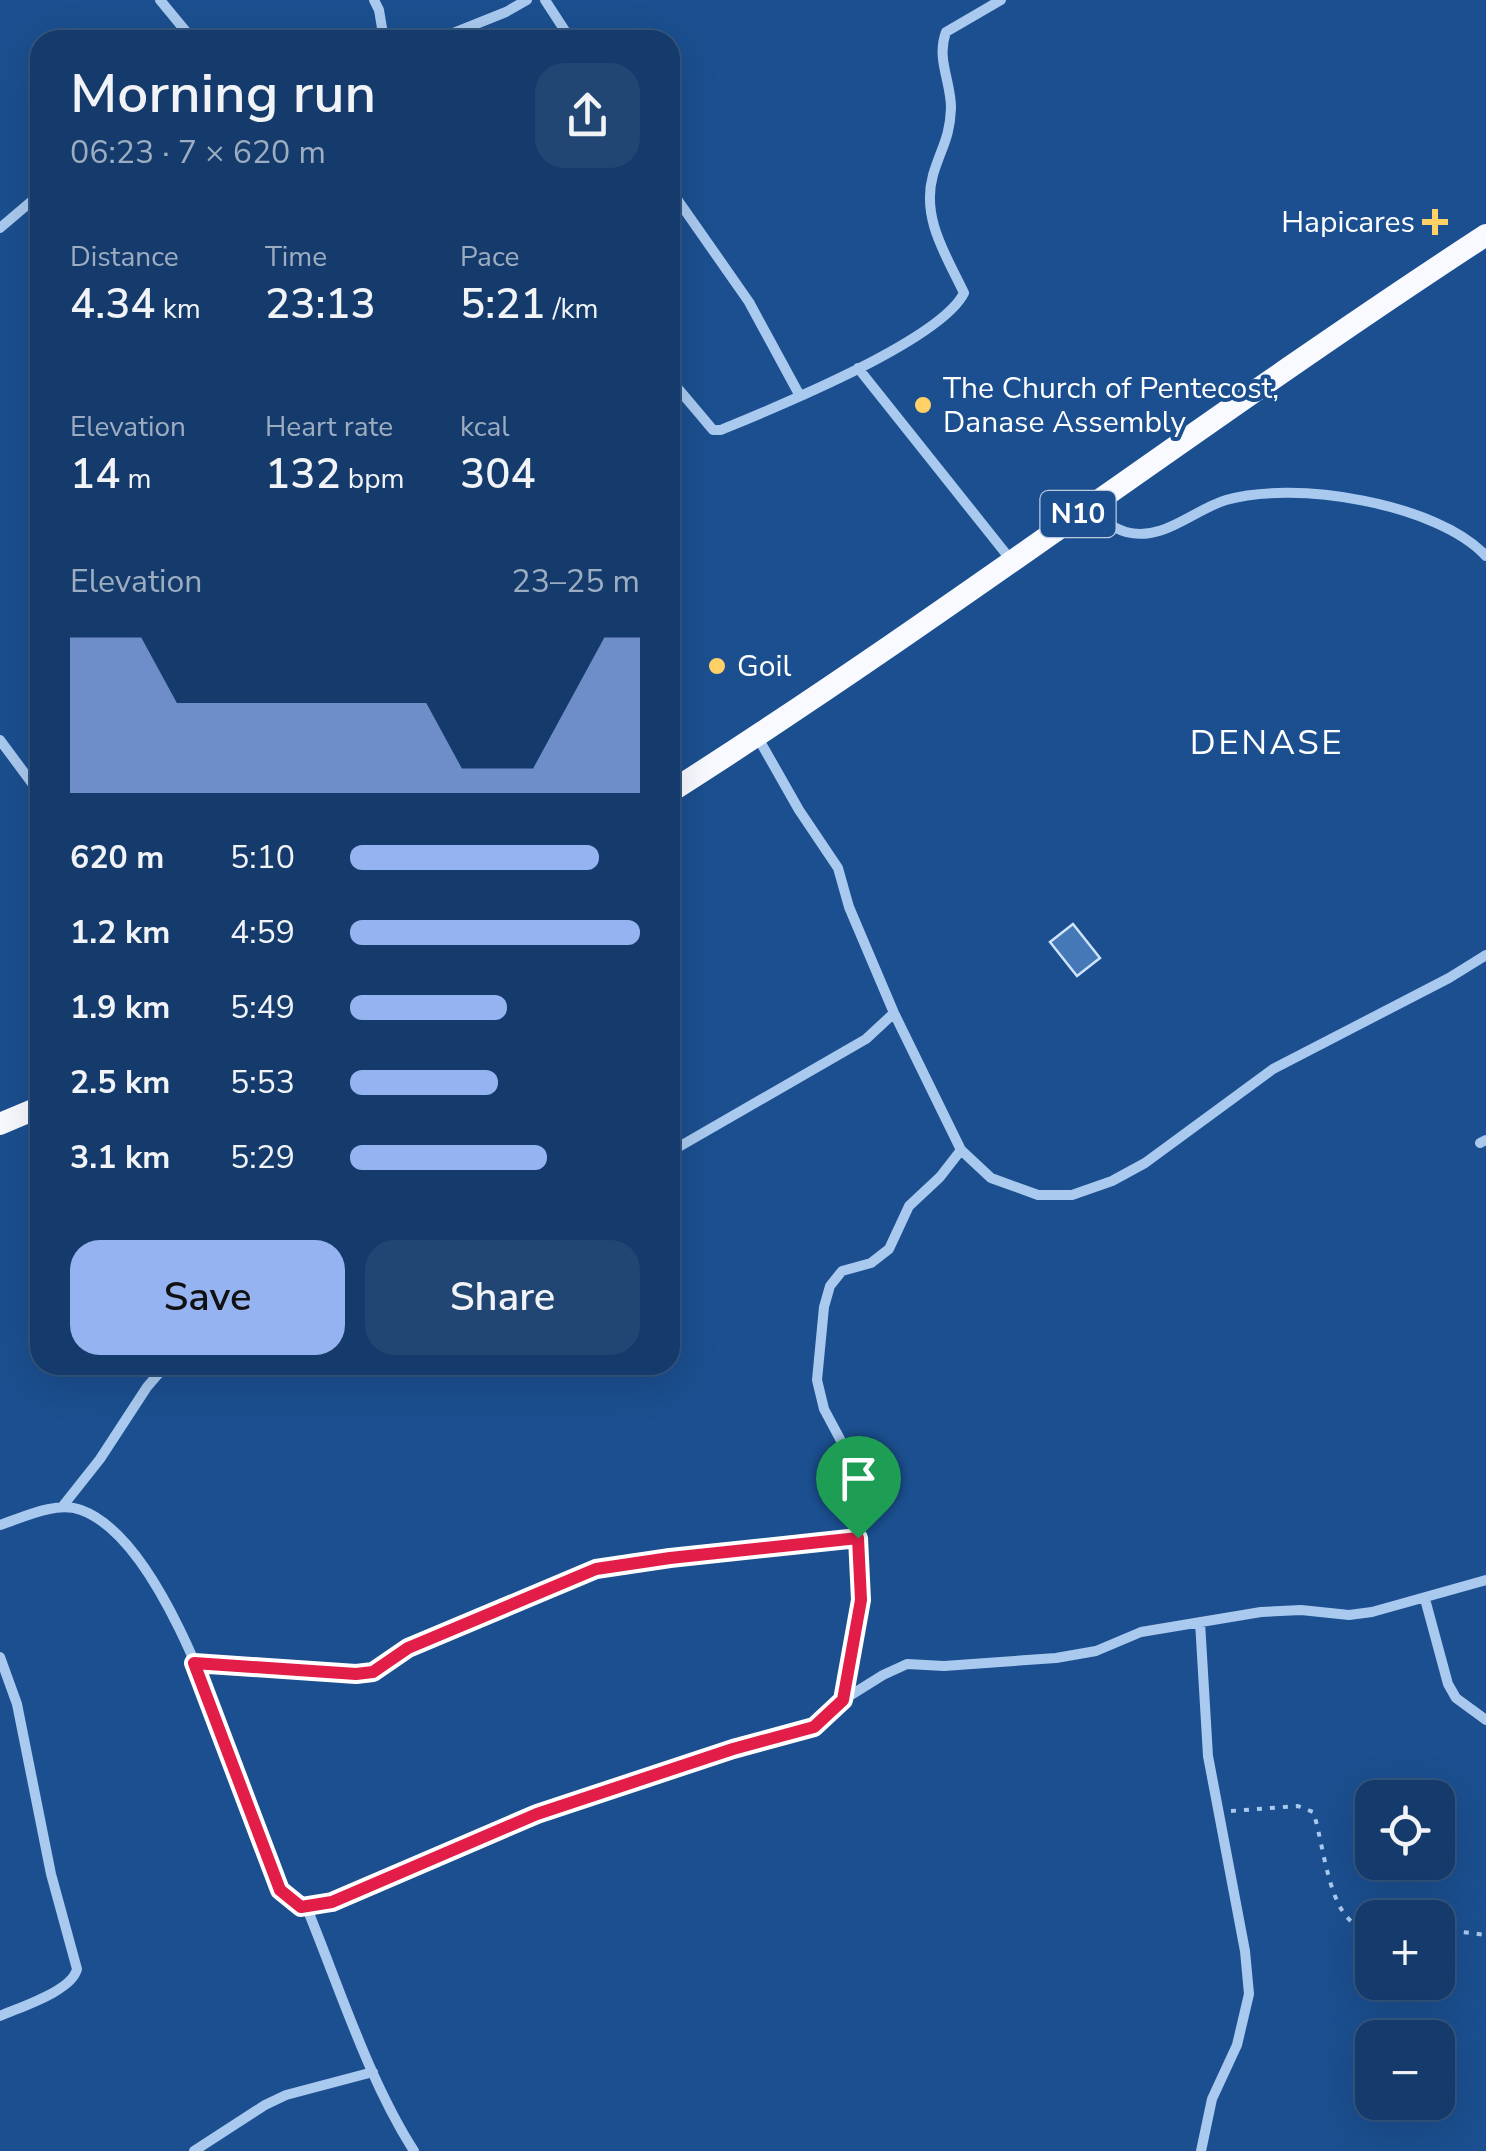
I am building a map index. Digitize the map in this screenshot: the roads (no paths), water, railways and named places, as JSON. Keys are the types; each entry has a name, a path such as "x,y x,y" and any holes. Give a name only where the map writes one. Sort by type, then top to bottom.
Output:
{"highway":[{"name":"N10","path":"680,785 1486,234"},
{"path":"0,1124 30,1111"}],"street":[{"path":"374,0 382,30"},
{"path":"461,30 526,0"},
{"path":"545,0 564,30"},
{"path":"680,390 713,430 721,430 905,344 958,304 964,293 930,219 928,201 950,132 950,99 940,50 946,32 1001,0"},
{"path":"162,1 185,30"},
{"path":"0,228 30,202"},
{"path":"680,203 748,302 800,396"},
{"path":"858,368 1011,560"},
{"path":"1084,509 1125,532 1150,534 1225,500 1281,492 1322,496 1405,510 1442,523 1473,542 1486,556"},
{"path":"756,736 838,868 894,1013 962,1150 992,1178 1038,1195 1072,1195 1112,1181 1145,1163 1273,1069 1462,972 1486,955"},
{"path":"0,740 30,780"},
{"path":"680,1146 866,1039 894,1013"},
{"path":"843,1700 861,1600 848,1454 824,1409 818,1380 824,1307 830,1286 842,1270 871,1262 888,1249 908,1206 962,1150"},
{"path":"62,1507 157,1375"},
{"path":"0,1525 62,1507 83,1510 120,1537 148,1570 174,1615 194,1663 280,1890 301,1907 332,1902 537,1814 733,1749 814,1727 843,1700 907,1664 944,1666 1056,1658 1096,1651 1142,1632 1261,1612 1301,1610 1348,1615 1425,1599 1486,1580"},
{"path":"194,1663 373,1672 408,1648 596,1569 858,1538"},
{"path":"1425,1599 1448,1684 1456,1698 1486,1720"},
{"path":"1200,1622 1208,1756 1245,1951 1249,1994 1238,2045 1212,2098 1201,2151"},
{"path":"0,1657 17,1704 51,1874 77,1970 75,1978 63,1988 0,2016"},
{"path":"306,1906 373,2072 414,2151"},
{"path":"194,2151 286,2095 373,2072"}],"place":[{"name":"Hapicares","path":"1435,222"},
{"name":"The Church of Pentecost, Danase Assembly","path":"923,405"},
{"name":"Goil","path":"717,666"}],"district":[{"name":"DENASE","path":"1267,742"}]}
